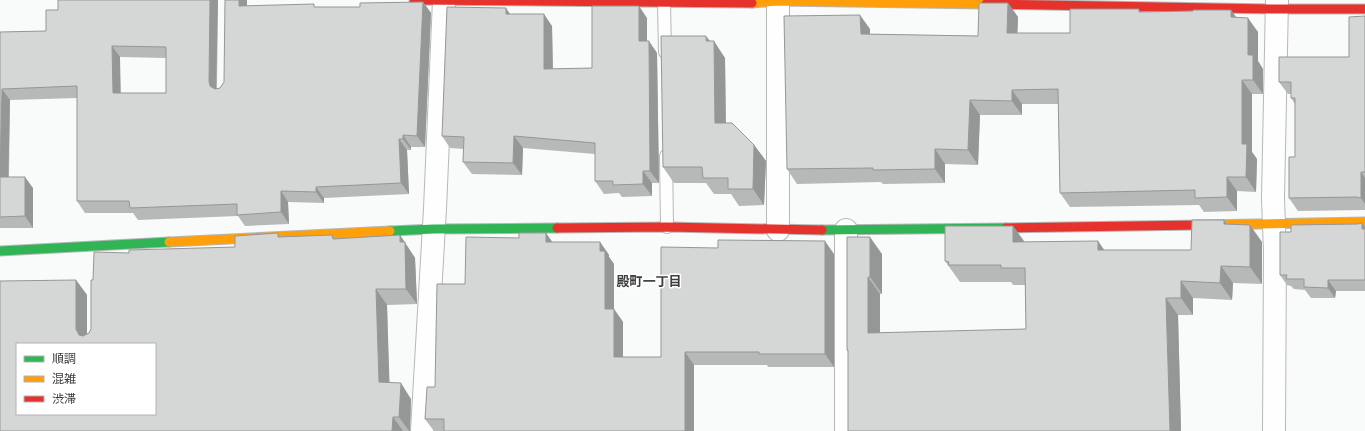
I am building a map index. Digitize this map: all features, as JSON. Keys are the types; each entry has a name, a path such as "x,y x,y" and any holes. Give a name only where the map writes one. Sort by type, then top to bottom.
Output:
{"street":[{"path":"414,0 1341,4 1365,9"},
{"path":"422,431 434,229 444,0"},
{"path":"778,1 778,230"},
{"path":"1274,431 1275,252 1273,198 1276,4"},
{"path":"0,251 95,251 434,229 667,227 846,230 1365,222"},
{"path":"846,230 846,431"}],"lane":[{"path":"664,2 665,64"},
{"path":"666,142 667,227"},
{"path":"1024,214 1024,227"}],"building":[{"path":"58,0 210,0 209,81 210,86 215,89 220,88 224,82 225,0 239,0 239,6 314,4 314,7 360,7 360,3 423,2 417,136 403,135 403,139 399,139 401,183 316,187 316,192 281,191 281,212 237,215 237,204 130,208 129,201 77,201 77,86 2,89 0,177 0,32 46,31 46,10 58,10","holes":["112,46 166,47 166,93 113,93"]},
{"path":"979,3 1008,3 1007,33 1070,33 1070,9 1139,9 1139,12 1231,10 1231,17 1248,18 1248,55 1253,55 1253,80 1242,80 1242,144 1247,144 1246,177 1227,177 1227,197 1195,198 1195,190 1060,193 1058,89 1012,90 1012,101 970,100 968,150 935,149 935,169 787,169 784,16 860,15 861,34 978,36"},
{"path":"592,6 639,6 639,41 649,41 650,171 643,171 643,184 613,185 613,181 595,181 595,143 514,136 513,163 463,162 464,137 442,136 447,7 506,8 506,14 544,14 544,69 592,68"},
{"path":"1365,16 1365,172 1361,172 1361,198 1289,198 1289,157 1295,157 1295,98 1291,98 1291,82 1279,82 1279,57 1349,57 1349,17"},
{"path":"661,36 706,36 706,41 714,41 715,123 732,123 754,145 753,189 728,189 728,178 703,178 702,167 663,167"},
{"path":"0,177 25,177 25,216 0,217"},
{"path":"1192,220 1224,220 1224,224 1250,225 1250,267 1221,266 1220,283 1181,281 1181,298 1166,298 1170,431 848,431 847,237 870,237 868,333 1026,329 1025,268 1001,268 1001,265 948,265 949,262 945,261 945,226 1013,226 1013,242 1098,241 1098,250 1191,250"},
{"path":"1362,223 1362,229 1365,229 1365,280 1328,280 1328,288 1304,287 1304,279 1286,279 1287,275 1280,275 1280,232 1291,232 1291,225"},
{"path":"278,233 278,237 332,235 333,239 400,235 400,242 405,242 406,289 376,289 379,382 401,383 399,417 393,417 392,431 0,431 0,281 76,280 76,329 79,335 83,336 89,333 91,329 91,280 93,280 94,252 129,253 129,250 235,247 235,236"},
{"path":"519,233 546,233 546,242 600,242 600,251 605,251 605,309 614,309 614,357 661,357 661,247 718,248 718,240 825,241 825,354 685,352 685,431 444,431 444,419 425,419 427,387 435,387 437,284 465,284 466,237 519,238"}],"traffic: fast":[{"path":"390,231 434,229 557,228"},
{"path":"822,230 1006,228"},
{"path":"0,251 169,242"}],"traffic: slow":[{"path":"752,3 778,1 986,4"},
{"path":"1199,225 1365,222"},
{"path":"169,242 390,231"}],"traffic: jam":[{"path":"414,0 752,3"},
{"path":"986,4 1365,9"},
{"path":"1006,228 1199,225"},
{"path":"557,228 667,227 822,230"}],"district":[{"name":"殿町一丁目","path":"649,281"}]}
